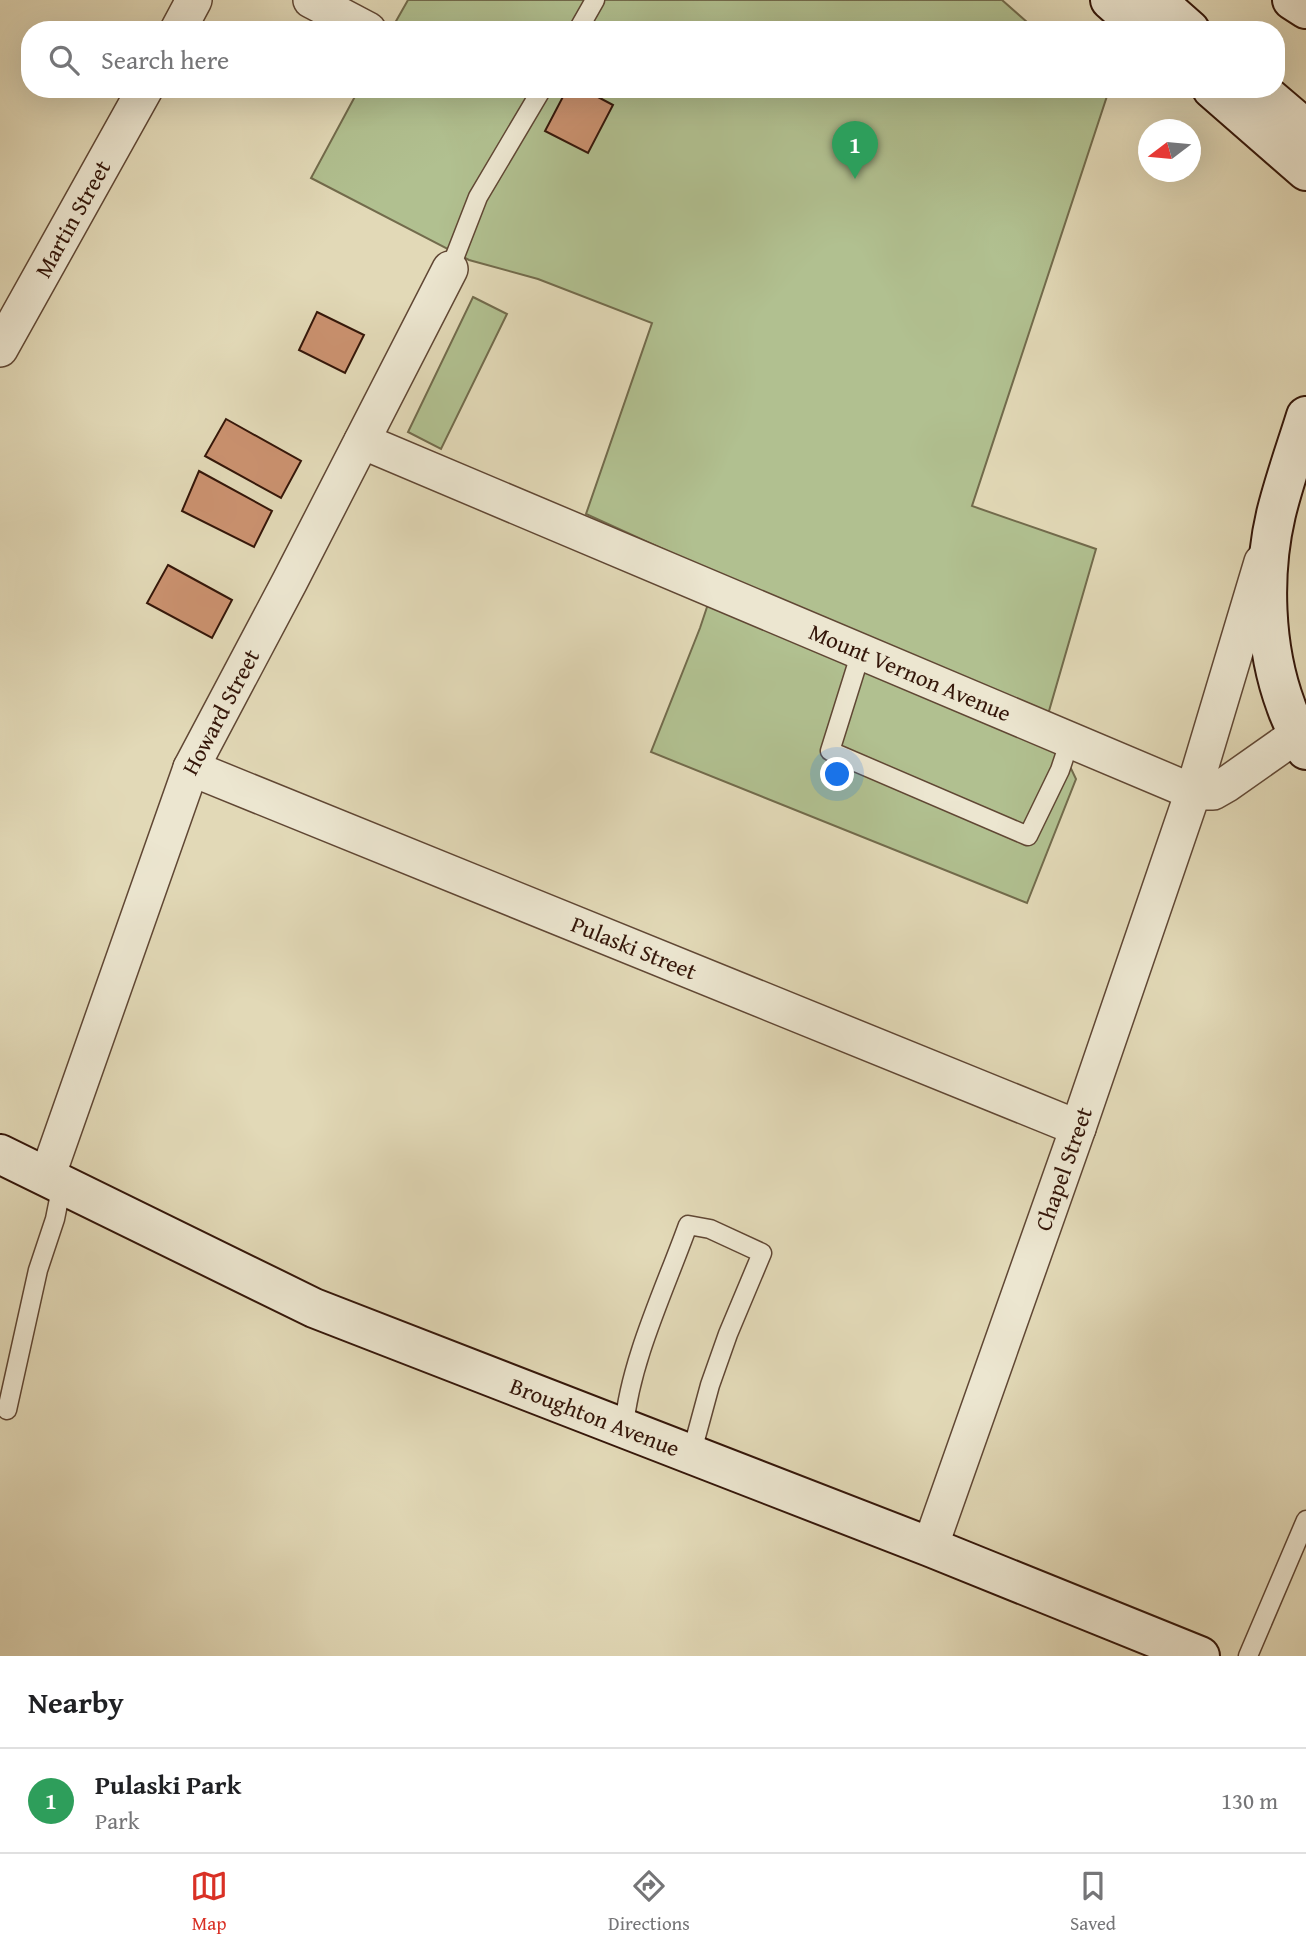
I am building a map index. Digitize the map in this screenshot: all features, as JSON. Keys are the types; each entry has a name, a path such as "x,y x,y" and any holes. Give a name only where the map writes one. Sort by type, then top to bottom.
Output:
{"street":[{"path":"183,21 194,0"},
{"path":"311,0 351,21"},
{"path":"1110,0 1134,21"},
{"path":"1156,0 1180,21"},
{"path":"1292,0 1306,9"},
{"name":"Martin Street","path":"0,349 140,98"},
{"path":"1222,98 1306,172"},
{"path":"1270,98 1306,129"},
{"name":"Howard Street","path":"54,1180 191,768 450,269"},
{"path":"1276,514 1266,594 1270,634 1285,704 1302,742 1213,792 1193,792 1276,514 1306,416"},
{"name":"Mount Vernon Avenue","path":"362,440 857,665 1065,755 1193,792"},
{"name":"Pulaski Street","path":"191,768 1077,1128"},
{"name":"Chapel Street","path":"930,1546 1193,792"},
{"name":"Broughton Avenue","path":"0,1154 314,1308 930,1546 1200,1656"}],"lane":[{"path":"583,21 595,0"},
{"path":"450,269 478,197 537,98"},
{"path":"857,665 830,751 1028,836 1065,755"},
{"path":"8,1410 38,1270 55,1219 54,1180"},
{"path":"624,1427 637,1361 688,1225 710,1229 762,1253 710,1385 691,1454"},
{"path":"1248,1656 1306,1520"}],"green space":[{"path":"408,0 1002,0 1026,21 396,21"},
{"path":"354,98 1106,98 972,506 1096,549 1047,718 1076,779 1027,903 651,752 700,628 718,574 586,514 652,323 538,279 469,260 311,178"},
{"path":"473,297 507,314 441,449 408,432"}],"building":[{"path":"562,98 600,98 613,105 588,153 545,131"},
{"path":"317,312 364,335 345,373 299,350"},
{"path":"226,419 301,461 281,498 205,456"},
{"path":"199,471 272,511 254,547 182,511"},
{"path":"168,565 232,600 212,638 147,603"}],"place":[{"name":"Pulaski Park","path":"855,179"}]}
